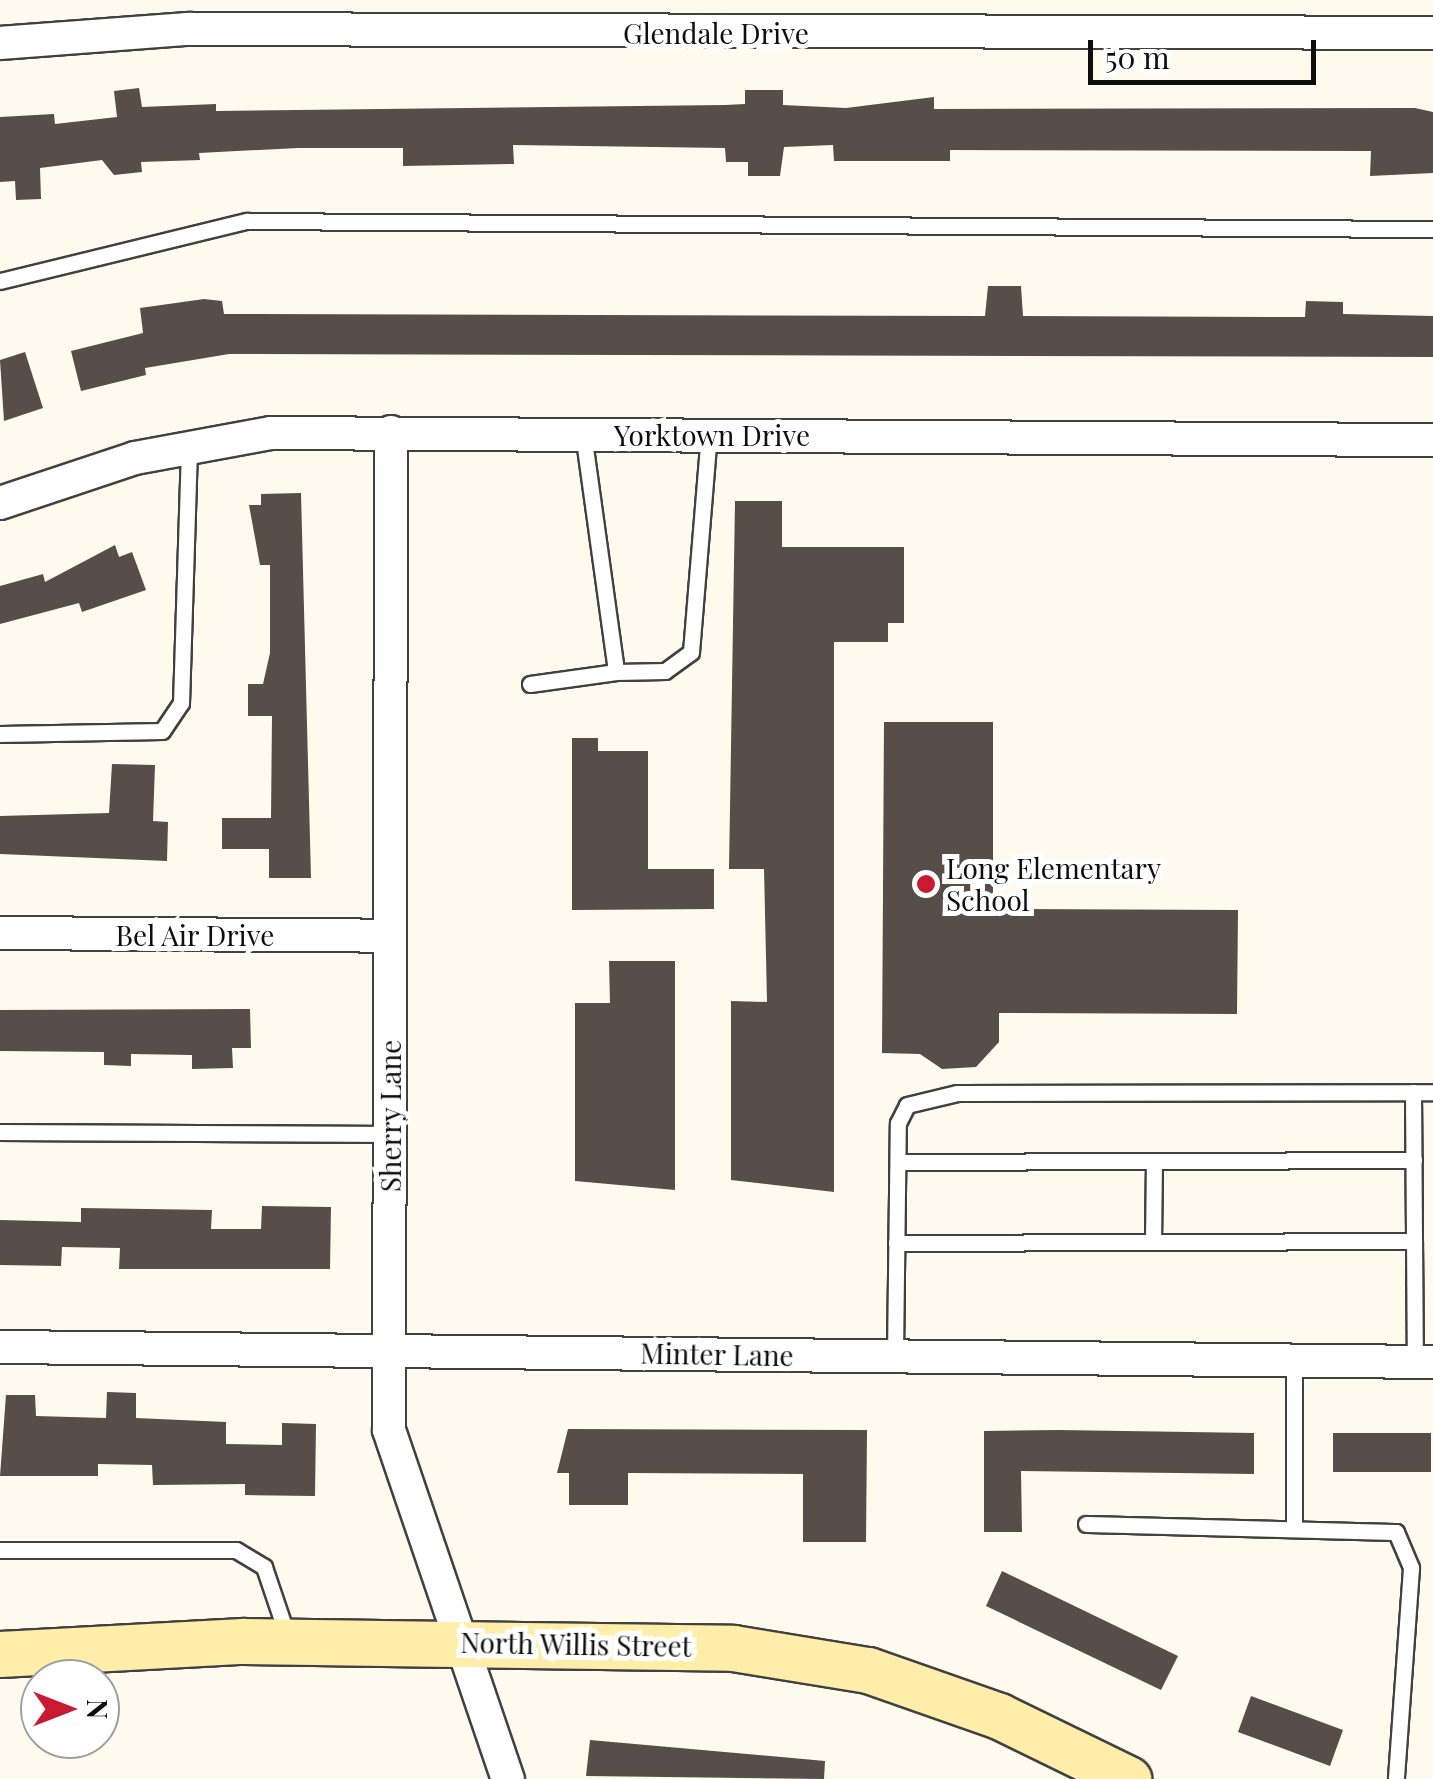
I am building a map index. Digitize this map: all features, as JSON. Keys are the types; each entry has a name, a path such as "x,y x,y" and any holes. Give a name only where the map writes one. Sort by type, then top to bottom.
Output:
{"street":[{"name":"Glendale Drive","path":"0,43 188,29 1433,33"},
{"name":"Sherry Lane","path":"390,432 389,1430 454,1641 508,1779"},
{"name":"Yorktown Drive","path":"0,504 190,448 271,433 1433,440"},
{"name":"Bel Air Drive","path":"0,933 389,936"},
{"name":"Minter Lane","path":"0,1347 1424,1362"},
{"name":"North Willis Street","path":"0,1654 288,1641 733,1648 868,1670 999,1716 1128,1779"}],"lane":[{"path":"0,281 247,221 1433,229"},
{"path":"582,434 616,672"},
{"path":"530,684 616,672 665,671 691,652 709,435"},
{"path":"0,734 162,731 172,717 181,703 190,448"},
{"path":"1413,1092 1414,1241 1424,1362"},
{"path":"895,1356 898,1122 925,1096 1433,1092"},
{"path":"0,1132 390,1134"},
{"path":"898,1162 1414,1160"},
{"path":"1154,1161 1154,1242"},
{"path":"896,1243 1414,1241"},
{"path":"1294,1361 1294,1525"},
{"path":"1086,1524 1382,1526 1406,1544 1396,1779"},
{"path":"0,1550 236,1550 264,1567 288,1641"}],"building":[{"path":"139,88 142,107 216,104 216,111 725,105 745,104 745,90 783,90 783,105 846,108 934,97 934,109 1415,108 1433,112 1433,173 1370,176 1371,151 950,150 950,161 834,161 833,145 784,147 780,176 748,176 748,162 726,162 725,148 513,145 514,164 403,166 403,148 199,153 200,160 141,162 142,172 114,175 102,160 40,168 41,199 16,200 15,181 0,182 0,117 54,114 55,124 117,117 114,91"},
{"path":"988,286 1021,286 1023,316 1305,317 1306,301 1343,302 1343,314 1433,316 1433,357 229,354 145,368 146,375 81,391 71,351 143,333 140,308 204,299 222,301 224,314 985,316"},
{"path":"25,352 43,408 4,421 0,360"},
{"path":"301,493 311,878 269,878 269,849 222,849 222,818 271,818 272,716 248,716 248,684 263,684 270,653 270,565 260,565 249,505 261,505 261,494"},
{"path":"735,501 782,501 782,547 904,547 904,623 888,623 888,642 834,642 834,1192 731,1180 731,1001 767,1002 764,869 729,869"},
{"path":"115,545 119,557 132,552 146,590 82,612 79,603 0,624 0,586 43,574 45,582"},
{"path":"884,722 993,722 993,909 1238,910 1237,1014 999,1013 999,1042 976,1067 942,1069 920,1054 882,1053"},
{"path":"572,738 598,738 598,751 648,751 648,869 714,869 714,909 572,910"},
{"path":"112,764 155,765 153,821 168,822 167,861 0,854 0,816 109,813"},
{"path":"609,961 675,961 675,1190 575,1181 575,1003 610,1003"},
{"path":"250,1009 251,1048 232,1048 233,1068 192,1069 192,1055 131,1054 131,1066 104,1065 104,1052 0,1051 0,1010"},
{"path":"262,1206 331,1207 330,1269 119,1269 120,1248 62,1247 61,1266 0,1265 0,1220 81,1222 81,1208 212,1210 211,1229 261,1229"},
{"path":"107,1392 136,1393 136,1418 226,1422 226,1444 282,1445 282,1423 316,1424 315,1496 245,1495 245,1484 153,1485 152,1465 98,1464 98,1476 0,1476 6,1395 35,1395 36,1416 106,1418"},
{"path":"568,1429 867,1430 866,1542 803,1542 803,1474 628,1473 628,1505 569,1505 569,1473 557,1473"},
{"path":"984,1431 1254,1433 1254,1474 1021,1471 1022,1532 984,1532"},
{"path":"1333,1433 1431,1433 1431,1472 1333,1472"},
{"path":"1002,1571 1178,1656 1161,1690 986,1606"},
{"path":"1251,1696 1343,1730 1330,1766 1238,1732"},
{"path":"590,1740 825,1761 824,1779 586,1776"}],"place":[{"name":"Long Elementary School","path":"926,884"}]}
